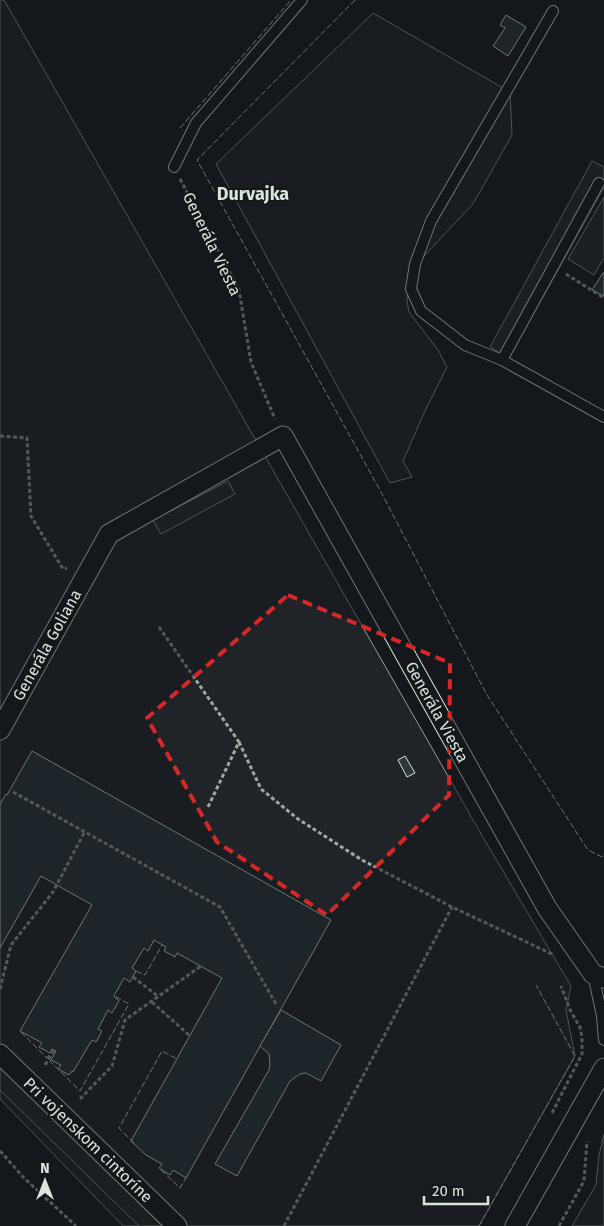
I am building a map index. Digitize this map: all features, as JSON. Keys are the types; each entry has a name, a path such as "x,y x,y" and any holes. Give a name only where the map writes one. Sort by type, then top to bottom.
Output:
{"street":[{"path":"94,561 109,534 283,436"},
{"name":"Generála Viesta","path":"283,436 547,908 599,976"},
{"name":"Generála Goliana","path":"0,730 94,561"},
{"name":"Pri vojenskom cintoríne","path":"0,1054 177,1226"},
{"path":"515,1226 604,1068"}],"lane":[{"path":"174,168 196,122 302,0"},
{"path":"553,11 431,220 415,264 411,289 421,311 465,345 502,360 604,416"},
{"path":"502,360 599,183"},
{"path":"599,976 604,1040"}],"path":[{"name":"Generála Viesta","path":"174,168 239,290 251,362 283,436"},
{"path":"553,266 604,298"},
{"path":"0,436 27,438 31,516 63,569 94,561"},
{"path":"159,628 239,742 260,789 298,819 362,860 452,907 558,957"},
{"path":"208,809 239,742"},
{"path":"13,792 220,907 276,1004"},
{"path":"0,989 11,944 53,892 84,833"},
{"path":"284,1226 452,907"},
{"path":"80,1099 112,1066 126,1020 201,966"},
{"path":"133,977 159,997"},
{"path":"552,1113 582,1054 580,1027 561,986"},
{"path":"152,1002 190,1036"},
{"path":"45,1065 54,1050"},
{"path":"559,1226 584,1181 588,1132"},
{"path":"0,1151 24,1178 76,1226"}],"highlighted area":[{"path":"288,595 450,663 449,795 327,915 217,842 147,718"}],"shaded area":[{"path":"0,0 4,0 484,839 571,986 566,1010 575,1056 479,1226 123,1226 0,1099"},
{"path":"373,13 510,92 512,135 473,204 409,272 407,301 409,312 438,350 447,367 403,461 412,477 390,483 216,164"},
{"path":"592,161 604,167 604,187 509,358 490,347"},
{"path":"604,197 604,258 594,275 568,259"},
{"path":"228,481 235,494 161,534 153,520"},
{"path":"0,1066 162,1226 139,1226 0,1090"},
{"path":"604,1134 604,1226 572,1226 596,1185 599,1155"}],"building":[{"path":"506,15 526,27 508,56 493,46 505,28 500,25"},
{"path":"604,273 604,296 592,290"},
{"path":"32,751 331,920 186,1178 173,1170 170,1175 159,1168 162,1164 146,1155 131,1141 222,978 177,953 175,957 164,951 166,947 154,940 148,951 144,948 132,968 136,971 130,982 124,978 114,996 119,1001 112,1013 108,1010 98,1029 102,1031 96,1042 92,1040 73,1072 69,1075 58,1069 61,1065 51,1060 56,1051 52,1049 50,1053 39,1047 42,1043 20,1031 92,905 41,876 0,948 0,804"},
{"path":"405,756 415,773 407,777 398,760"},
{"path":"281,1010 341,1045 321,1081 306,1073 300,1074 290,1081 237,1176 215,1164 269,1070 269,1054 260,1046"}],"fence":[{"path":"180,128 291,0"},
{"path":"355,0 197,160 381,492 487,695 588,850 602,857 604,854"},
{"path":"136,971 145,975 162,945"},
{"path":"479,1226 575,1056 536,985"},
{"path":"51,1060 80,1091 129,1004 116,997"},
{"path":"21,1032 47,1058 50,1053"},
{"path":"134,1143 119,1128 162,1051 177,1059"},
{"path":"161,1170 180,1188 187,1176"}],"district":[{"name":"Durvajka","path":"253,194"}]}
